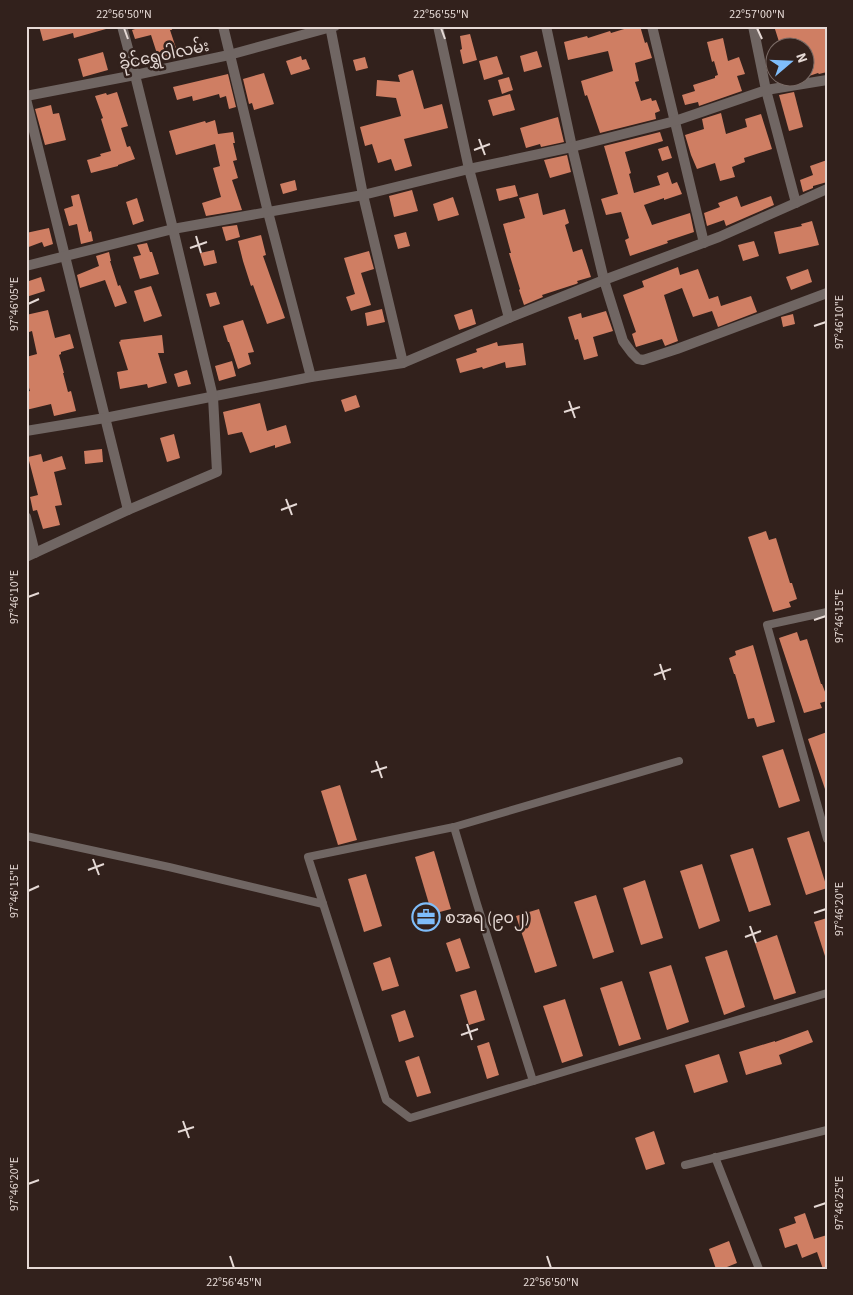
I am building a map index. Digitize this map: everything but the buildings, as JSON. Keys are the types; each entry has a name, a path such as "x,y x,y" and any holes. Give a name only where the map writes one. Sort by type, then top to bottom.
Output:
{"street":[{"path":"26,517 31,555 128,510 217,472 213,396 122,26"},
{"path":"223,26 268,212 311,377"},
{"path":"438,26 469,169 509,318"},
{"path":"546,26 572,147 604,280 623,341 632,354 638,359 643,360 827,293"},
{"path":"652,26 704,243"},
{"path":"753,26 766,90 796,203"},
{"path":"332,27 363,195 403,363"},
{"name":"ခိုင်ရွှေဝါလမ်း","path":"26,96 229,55 332,27"},
{"path":"26,266 173,229 363,195 469,169 572,147 675,121 766,90 827,80"},
{"path":"26,100 128,510"},
{"path":"26,431 105,418 311,377 403,363 604,280 704,243 827,189"}],"lane":[{"path":"827,612 767,625 827,839"},
{"path":"679,761 454,827 308,857 386,1100 410,1118 827,993"},
{"path":"454,827 533,1081"},
{"path":"26,836 169,867 324,904"},
{"path":"685,1165 827,1130"},
{"path":"715,1158 759,1269"}],"place":[{"name":"စအရ (၉၀၂)","path":"426,917"}]}
